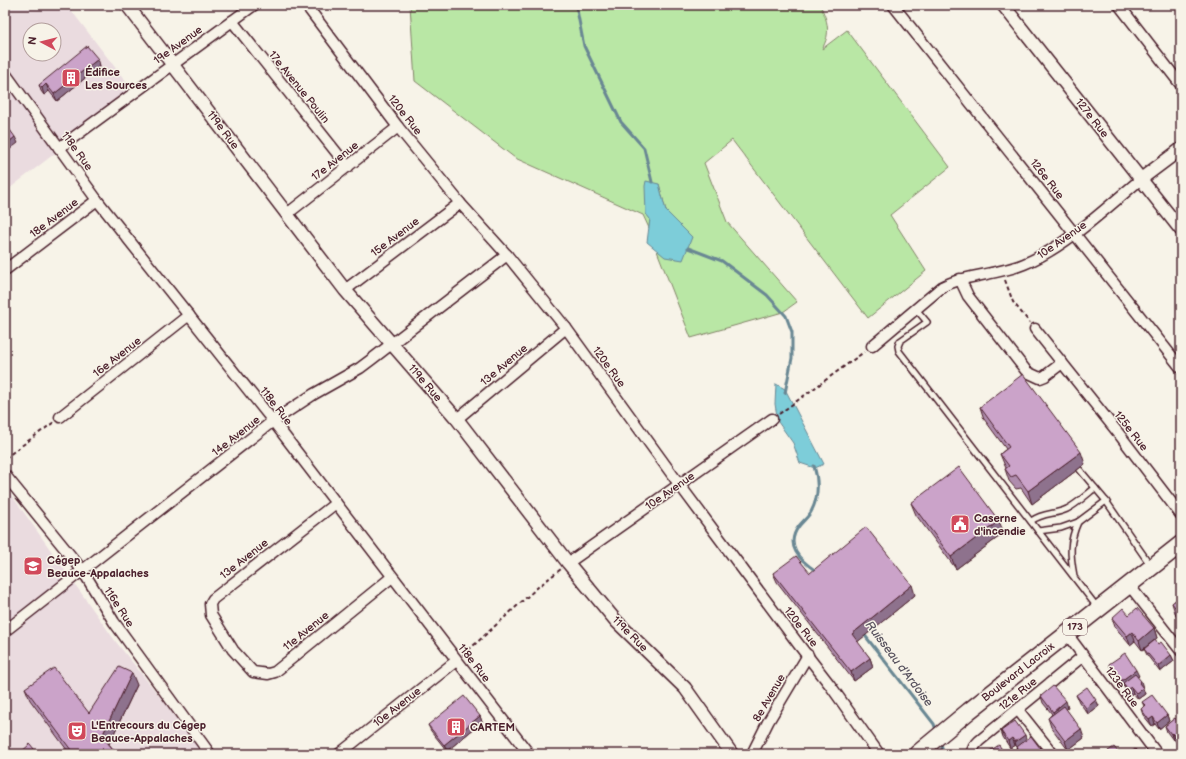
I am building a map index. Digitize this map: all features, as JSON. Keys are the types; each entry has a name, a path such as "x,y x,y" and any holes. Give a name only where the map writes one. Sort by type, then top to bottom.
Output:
{"main road":[{"name":"Boulevard Lacroix","path":"917,754 969,711 1181,544"}],"street":[{"name":"119e Rue","path":"127,5 345,290 457,419 568,563 616,621 685,688 732,754"},
{"name":"19e Avenue","path":"59,148 254,5"},
{"name":"120e Rue","path":"306,5 398,127 460,204 507,255 566,328 679,484 830,685 879,754"},
{"name":"126e Rue","path":"893,5 1181,368"},
{"name":"127e Rue","path":"1003,5 1181,230"},
{"path":"1119,5 1181,85"},
{"name":"17e Avenue Poulin","path":"232,21 348,167"},
{"name":"118e Rue","path":"5,73 97,200 273,422 529,754"},
{"name":"17e Avenue","path":"287,214 398,127"},
{"name":"10e Avenue","path":"872,346 942,287 950,282 1002,272 1036,259 1074,234 1141,179 1181,149"},
{"name":"18e Avenue","path":"5,270 97,200"},
{"name":"15e Avenue","path":"345,290 460,204"},
{"name":"14e Avenue","path":"5,631 273,422 314,394 360,368 507,255"},
{"path":"960,279 968,296 1028,372 1040,378 1062,363"},
{"name":"16e Avenue","path":"60,417 189,315"},
{"name":"13e Avenue","path":"457,419 566,328"},
{"name":"125e Rue","path":"1035,329 1181,515"},
{"name":"10e Avenue","path":"568,563 772,419"},
{"name":"116e Rue","path":"5,475 83,571 114,622 210,754"},
{"name":"13e Avenue","path":"233,650 210,615 210,604 213,598 336,503"},
{"name":"11e Avenue","path":"233,650 253,672 268,674 275,672 392,577"},
{"path":"1129,585 1181,651"},
{"name":"123e Rue","path":"1067,634 1157,754"},
{"name":"8e Avenue","path":"752,754 768,722 808,656"},
{"name":"121e Rue","path":"972,754 972,750 979,741 1083,656"},
{"name":"10e Avenue","path":"339,754 456,661"},
{"path":"1018,710 1053,754"}],"lane":[{"path":"916,309 927,322 900,341 898,346 899,351 1099,609"},
{"path":"1080,470 1106,501 1152,567"},
{"path":"1031,521 1040,515 1066,509 1075,504 1095,488"},
{"path":"1038,531 1061,528 1078,522 1106,501"},
{"path":"1074,578 1070,555 1072,535 1078,522"}],"path":[{"path":"1002,272 1013,302 1035,329"},
{"path":"772,419 798,402 872,346"},
{"path":"5,458 60,417"},
{"path":"456,661 538,587 568,563"}],"shaded area":[{"path":"5,5 67,5 134,92 5,192"},
{"name":"Cégep Beauce-Appalaches","path":"5,486 116,642 206,754 5,754"}],"green space":[{"path":"410,5 820,5 827,22 827,38 822,49 847,30 950,167 890,215 926,271 868,318 732,140 704,163 727,222 797,302 783,312 691,338 657,251 692,237 666,211 659,184 649,228 643,215 515,158 415,81"}],"water":[{"path":"646,181 659,184 666,211 692,237 683,260 665,257 647,242 650,219 646,214"},
{"path":"776,384 785,389 824,464 815,468 800,463 793,443 778,422 775,404"}],"building":[{"path":"87,46 98,59 54,94 46,84 42,88 39,85"},
{"path":"5,123 15,137 5,145"},
{"path":"1023,374 1081,452 1028,491 1016,475 1011,477 1005,469 1009,466 1000,454 1009,447 980,407"},
{"name":"Caserne d'incendie","path":"959,467 999,521 951,557 911,503"},
{"path":"866,527 912,585 852,634 870,658 851,672 773,573 796,556 810,573"},
{"path":"1181,596 1181,615 1172,603"},
{"path":"1123,608 1129,615 1137,608 1154,628 1139,641 1132,632 1127,636 1112,618"},
{"path":"1155,640 1158,644 1161,642 1171,655 1158,666 1144,649"},
{"path":"1125,653 1136,670 1121,681 1109,664"},
{"path":"119,667 132,673 102,736 117,754 74,754 25,688 54,668 89,713"},
{"path":"1135,674 1141,681 1139,683 1143,688 1136,693 1131,687 1128,689 1123,683"},
{"path":"1053,686 1066,701 1053,712 1041,696"},
{"path":"1087,687 1096,700 1086,708 1076,695"},
{"path":"1152,695 1167,715 1157,723 1153,717 1149,720 1141,709 1145,705 1142,702"},
{"name":"CARTEM","path":"464,696 480,716 444,745 428,725"},
{"path":"1064,706 1081,729 1065,741 1048,718"},
{"path":"1175,718 1181,725 1181,736 1177,739 1165,726"},
{"path":"1015,721 1025,735 1015,742 1012,738 1008,741 1001,731"},
{"path":"1031,736 1040,748 1033,754 1023,754 1017,747"},
{"path":"30,744 38,754 19,754"},
{"path":"999,745 1005,754 989,754 988,752"},
{"path":"1114,747 1120,754 1110,754 1108,751"},
{"path":"1135,749 1140,754 1129,754"}],"waterway":[{"name":"Ruisseau d'Ardoise","path":"576,5 584,46 621,122 644,148 652,182"},
{"path":"688,248 722,261 767,295 786,316 792,332 792,358 785,393"},
{"name":"Ruisseau d'Ardoise","path":"814,466 817,478 816,501 811,512 799,526 793,540 796,552 804,562 816,571"},
{"name":"Ruisseau d'Ardoise","path":"863,633 934,724 936,730"},
{"name":"Ruisseau d'Ardoise","path":"940,741 944,754"}],"place":[{"name":"Édifice Les Sources","path":"71,78"},
{"name":"Caserne d'incendie","path":"960,524"},
{"name":"Cégep Beauce-Appalaches","path":"33,566"},
{"name":"CARTEM","path":"456,727"},
{"name":"L'Entrecours du Cégep Beauce-Appalaches","path":"77,731"}]}
